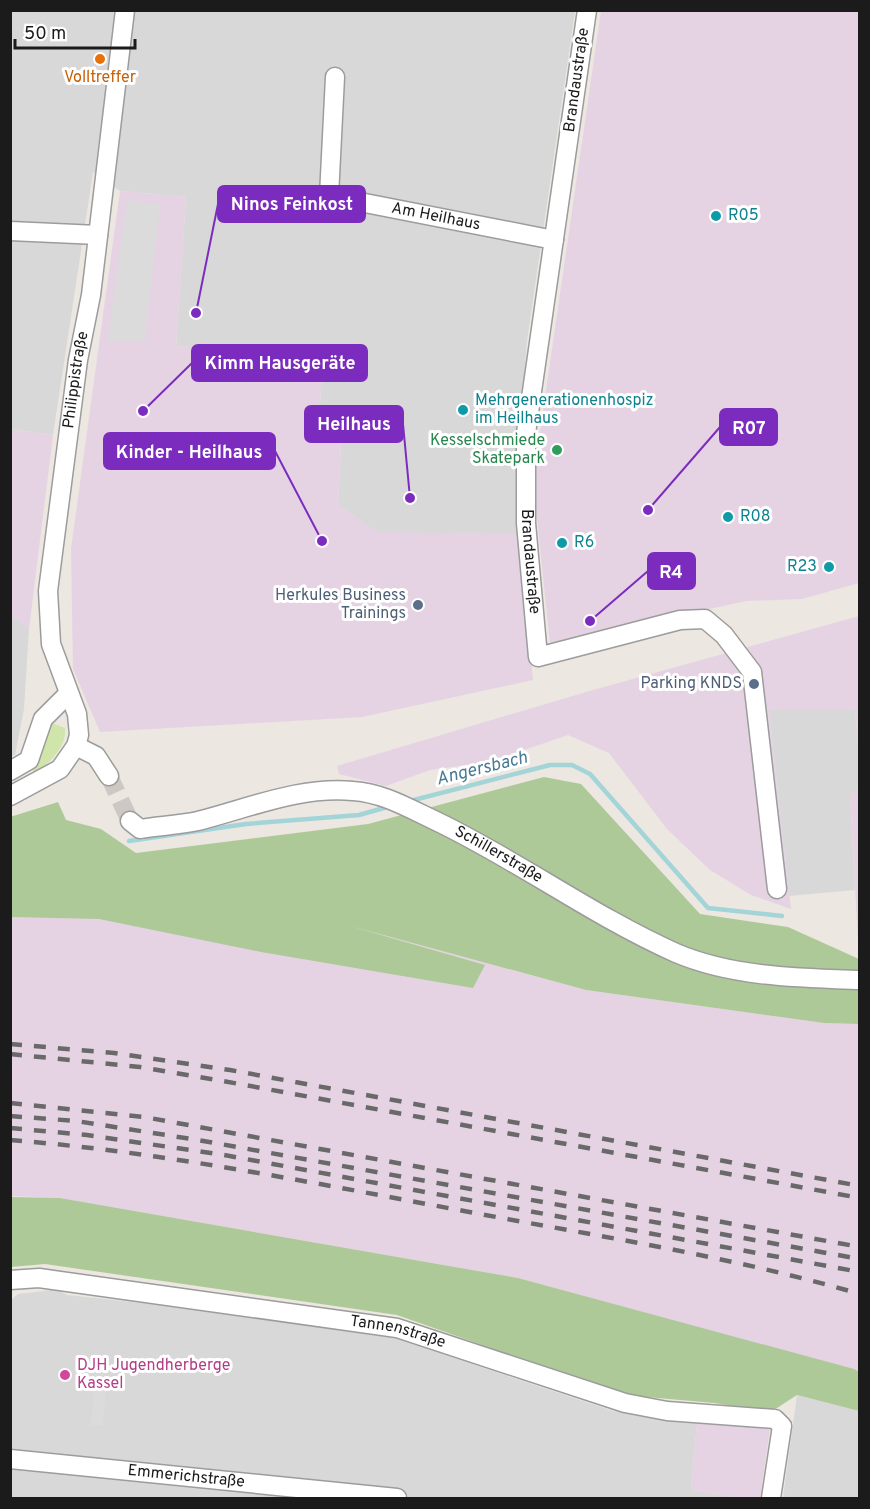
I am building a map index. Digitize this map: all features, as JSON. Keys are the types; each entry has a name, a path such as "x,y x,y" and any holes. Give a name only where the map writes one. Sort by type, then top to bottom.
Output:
{"street":[{"name":"Philippistraße","path":"76,746 79,724 51,644 48,591 78,360 91,295 99,235 125,10"},
{"name":"Brandaustraße","path":"587,10 526,433 526,523 538,657 681,620 705,619 724,635 752,672 777,889"},
{"name":"Am Heilhaus","path":"334,77 329,196 554,240"},
{"path":"10,231 99,235"},
{"path":"10,771 29,759 43,719 68,694"},
{"path":"10,796 60,769 76,746 96,756 109,776"},
{"name":"Schillerstraße","path":"130,821 140,829 196,821 319,790 355,791 390,799 469,836 619,924 678,954 722,966 798,978 860,980"},
{"name":"Tannenstraße","path":"10,1280 39,1278 396,1328 625,1403 667,1411 775,1419 782,1426 771,1498"},
{"name":"Emmerichstraße","path":"10,1459 397,1498"}],"shaded area":[{"path":"10,11 575,11 527,341 517,462 518,534 378,533 338,505 341,444 318,438 323,355 176,346 186,197 120,191 93,172 53,435 11,429"},
{"name":"R05","path":"601,11 859,11 859,583 802,599 746,601 550,644 533,480"},
{"path":"120,191 186,197 176,346 323,355 318,438 341,443 338,505 378,532 518,534 533,680 362,717 100,732 73,669 71,549"},
{"path":"127,200 160,204 145,341 108,342"},
{"path":"10,429 53,435 29,629 19,620 11,619"},
{"path":"859,616 859,753 855,710 769,710 791,909 751,895 710,870 667,829 609,753 568,735 489,762 430,770 386,786 339,774 337,766 586,692"},
{"path":"11,619 19,620 29,629 24,709 15,755 11,756"},
{"path":"769,710 855,710 859,753 859,789 850,796 855,890 789,896"},
{"path":"859,789 859,959 850,796"},
{"path":"11,817 33,861 224,892 586,990 824,1023 859,1024 859,1372 518,1278 60,1198 11,1196"},
{"path":"51,1290 67,1295 169,1306 393,1338 613,1411 697,1423 691,1490 740,1498 11,1498 11,1300 18,1294"},
{"path":"95,1375 107,1376 103,1425 91,1425"},
{"path":"797,1395 859,1411 859,1498 783,1498"},
{"path":"697,1423 770,1429 760,1498 740,1498 691,1490"}],"green space":[{"path":"52,723 65,728 63,742 51,759 35,773 31,768 48,726"},
{"path":"544,777 581,784 700,914 788,927 859,959 859,1024 824,1023 586,990 350,926 485,965 473,988 261,952 99,919 11,917 10,817 58,802 66,820 101,829 136,853 368,824"},
{"path":"11,1197 60,1198 518,1278 854,1369 859,1372 859,1411 797,1395 777,1408 765,1411 714,1403 624,1395 397,1315 45,1264 11,1267"}],"waterway":[{"name":"Angersbach","path":"410,801 550,765 572,765 590,774 708,908 782,916"},
{"name":"Angersbach","path":"129,841 246,824 359,815 391,806"}],"tunnel":[{"path":"109,776 130,821"}],"railway":[{"path":"10,1044 114,1053 230,1070 860,1186"},
{"path":"10,1054 140,1067 223,1081 860,1198"},
{"path":"10,1103 144,1117 860,1247"},
{"path":"10,1116 76,1121 198,1140 860,1259"},
{"path":"10,1128 87,1135 224,1155 860,1272"},
{"path":"10,1140 124,1152 294,1179 712,1258 860,1294"}],"place":[{"name":"Volltreffer","path":"100,59"},
{"name":"R05","path":"716,216"},
{"name":"Ninos Feinkost","path":"196,313"},
{"name":"Mehrgenerationenhospiz im Heilhaus","path":"463,410"},
{"name":"Kimm Hausgeräte","path":"143,411"},
{"name":"Kesselschmiede Skatepark","path":"557,450"},
{"name":"Heilhaus","path":"410,498"},
{"name":"R07","path":"648,510"},
{"name":"R08","path":"728,517"},
{"name":"Kinder - Heilhaus","path":"322,541"},
{"name":"R6","path":"562,543"},
{"name":"R23","path":"829,567"},
{"name":"Herkules Business Trainings","path":"418,605"},
{"name":"R4","path":"590,621"},
{"name":"Parking KNDS","path":"754,684"},
{"name":"DJH Jugendherberge Kassel","path":"65,1375"}]}
